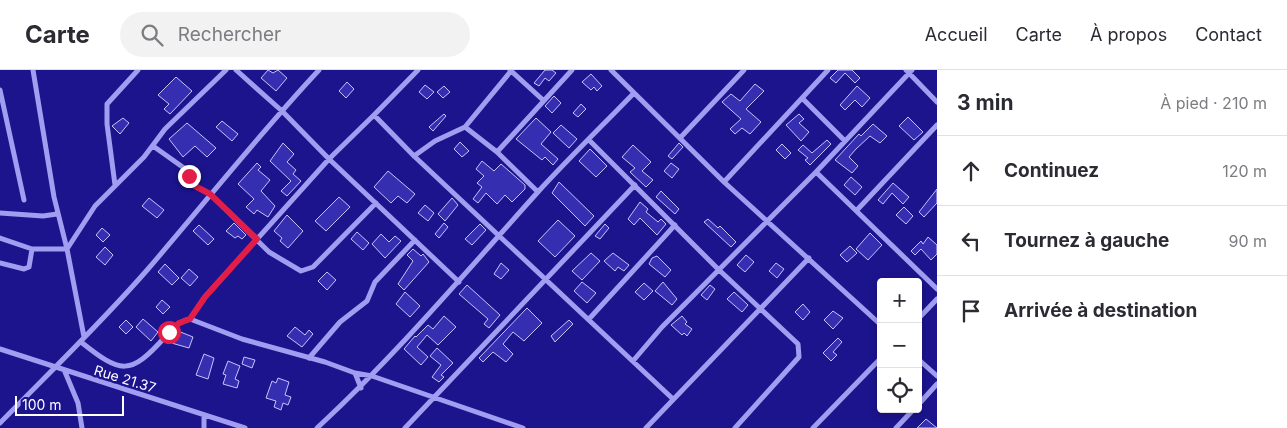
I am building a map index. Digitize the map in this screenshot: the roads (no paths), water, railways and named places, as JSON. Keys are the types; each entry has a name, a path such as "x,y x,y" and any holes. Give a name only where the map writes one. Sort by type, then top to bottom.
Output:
{"street":[{"path":"33,70 57,214 67,248 82,340 114,365 122,368 148,357 179,323 190,319 205,297 329,158 418,70"},
{"path":"115,185 107,124 107,104 138,70"},
{"path":"67,248 89,213 144,157 165,129 226,70"},
{"path":"236,70 282,111 376,204 459,282"},
{"path":"0,423 82,340 148,269 210,194 319,70"},
{"path":"414,156 435,141 465,127 511,70 543,100"},
{"path":"497,152 572,70"},
{"path":"611,70 724,182 879,323"},
{"path":"680,138 744,70"},
{"path":"724,182 828,70"},
{"path":"633,361 662,327 718,269 846,141 909,71 937,102"},
{"path":"0,90 24,200"},
{"path":"317,428 361,388 459,282 538,192 634,93"},
{"path":"802,98 846,141"},
{"path":"374,115 414,156 673,399"},
{"path":"857,210 937,125"},
{"path":"465,127 497,152 538,192"},
{"path":"589,140 760,310 798,344 799,357 735,428"},
{"path":"152,146 184,168 195,186 210,194 278,258 301,271 314,267 376,204"},
{"path":"816,172 937,289"},
{"path":"405,428 635,185"},
{"path":"0,213 43,216 57,214"},
{"path":"589,319 675,225"},
{"path":"0,238 32,250 67,248"},
{"path":"309,358 340,322 367,301 375,282 414,240"},
{"path":"0,263 24,269 29,267 32,250"},
{"path":"646,428 809,258"},
{"path":"922,315 937,299"},
{"path":"190,319 242,339 355,373 372,376 524,428"},
{"name":"Rue 21.37","path":"0,349 65,372 245,428"},
{"path":"813,428 877,362"},
{"path":"922,363 937,376"},
{"path":"65,372 78,404 82,428"},
{"path":"355,373 361,388"},
{"path":"922,401 937,384"},
{"path":"896,428 910,413"},
{"path":"204,415 204,428"}]}
